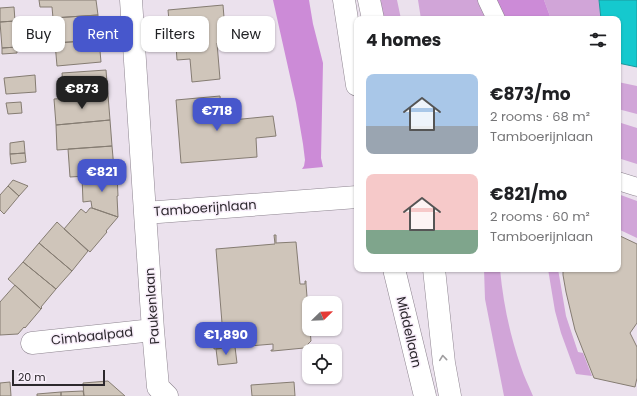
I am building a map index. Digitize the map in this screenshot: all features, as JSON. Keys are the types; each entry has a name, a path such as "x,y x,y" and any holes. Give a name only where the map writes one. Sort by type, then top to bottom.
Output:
{"street":[{"name":"Tamboerijnlaan","path":"131,0 145,212 354,197"},
{"path":"344,0 354,65"},
{"path":"369,0 372,16"},
{"name":"Paukenlaan","path":"145,212 158,387 167,396"},
{"name":"Middellaan","path":"395,272 424,396"},
{"name":"Middellaan","path":"434,272 444,363 450,396"},
{"name":"Cimbaalpad","path":"32,343 153,330"}],"lane":[{"path":"487,0 495,16"},
{"path":"621,182 637,187"}],"shaded area":[{"path":"273,0 309,0 313,24 323,63 321,158 323,167 302,169 305,160 296,103"},
{"path":"380,0 397,0 400,16 383,16"},
{"path":"418,0 480,0 488,16 421,16"},
{"path":"495,0 544,0 550,16 502,16"},
{"path":"544,0 599,0 601,16 550,16"},
{"path":"621,83 637,86 637,114 621,110"},
{"path":"621,123 637,128 637,164 621,159"},
{"path":"621,195 637,201 637,238 621,230"},
{"path":"484,272 500,272 510,331 522,371 533,396 504,396 485,299"},
{"path":"548,272 559,272 566,316 578,352 583,353 592,376 576,374 561,333 555,311"}],"water":[{"path":"599,0 637,0 637,67 621,64 621,16 601,16"}],"building":[{"path":"39,0 96,0 98,15 65,17 53,16 52,7 40,7"},
{"path":"223,5 224,16 217,16 217,52 220,79 192,82 190,59 177,60 176,52 209,52 209,16 169,16 168,10"},
{"path":"14,7 15,16 12,16 12,21 0,22 0,8"},
{"path":"65,17 73,17 73,42 65,42"},
{"path":"12,21 12,47 2,48 0,22"},
{"path":"65,42 73,42 73,52 100,52 101,62 57,66 56,52 65,52"},
{"path":"12,47 12,52 17,53 2,54 2,48"},
{"path":"106,70 108,95 64,98 62,73"},
{"path":"35,75 36,92 6,94 4,78"},
{"path":"108,95 110,120 56,125 54,99"},
{"path":"220,96 222,121 273,116 276,136 256,138 257,157 181,163 176,100"},
{"path":"21,102 22,113 8,114 6,103"},
{"path":"110,120 112,146 57,150 56,125"},
{"path":"24,141 25,153 10,154 10,143"},
{"path":"112,146 114,169 116,169 117,174 70,177 68,149"},
{"path":"25,153 26,162 11,164 10,154"},
{"path":"117,174 118,217 92,208 91,201 83,202 82,176"},
{"path":"13,180 28,186 19,196 8,186"},
{"path":"8,186 19,196 4,214 0,210 0,195"},
{"path":"90,208 118,217 90,252 64,229 81,209 86,213"},
{"path":"57,222 88,251 72,271 39,243"},
{"path":"274,235 276,235 276,243 296,242 300,284 305,284 306,281 307,296 302,296 302,336 311,336 311,341 308,344 302,344 302,348 273,351 271,350 273,350 273,344 214,349 212,324 222,323 216,249 275,244"},
{"path":"621,236 637,244 637,323 630,333 637,347 637,378 635,387 594,378 575,330 563,272 621,272"},
{"path":"39,243 72,271 56,289 23,262"},
{"path":"23,262 56,289 41,309 8,279"},
{"path":"15,285 41,309 18,334 0,335 0,302"},
{"path":"235,347 237,363 218,365 216,349"},
{"path":"108,381 125,396 84,396 83,383"},
{"path":"10,382 11,396 0,396 0,383"},
{"path":"294,382 295,396 252,396 251,385"},
{"path":"83,391 84,396 61,396 61,392"},
{"path":"61,392 61,396 37,396 37,394"}]}
